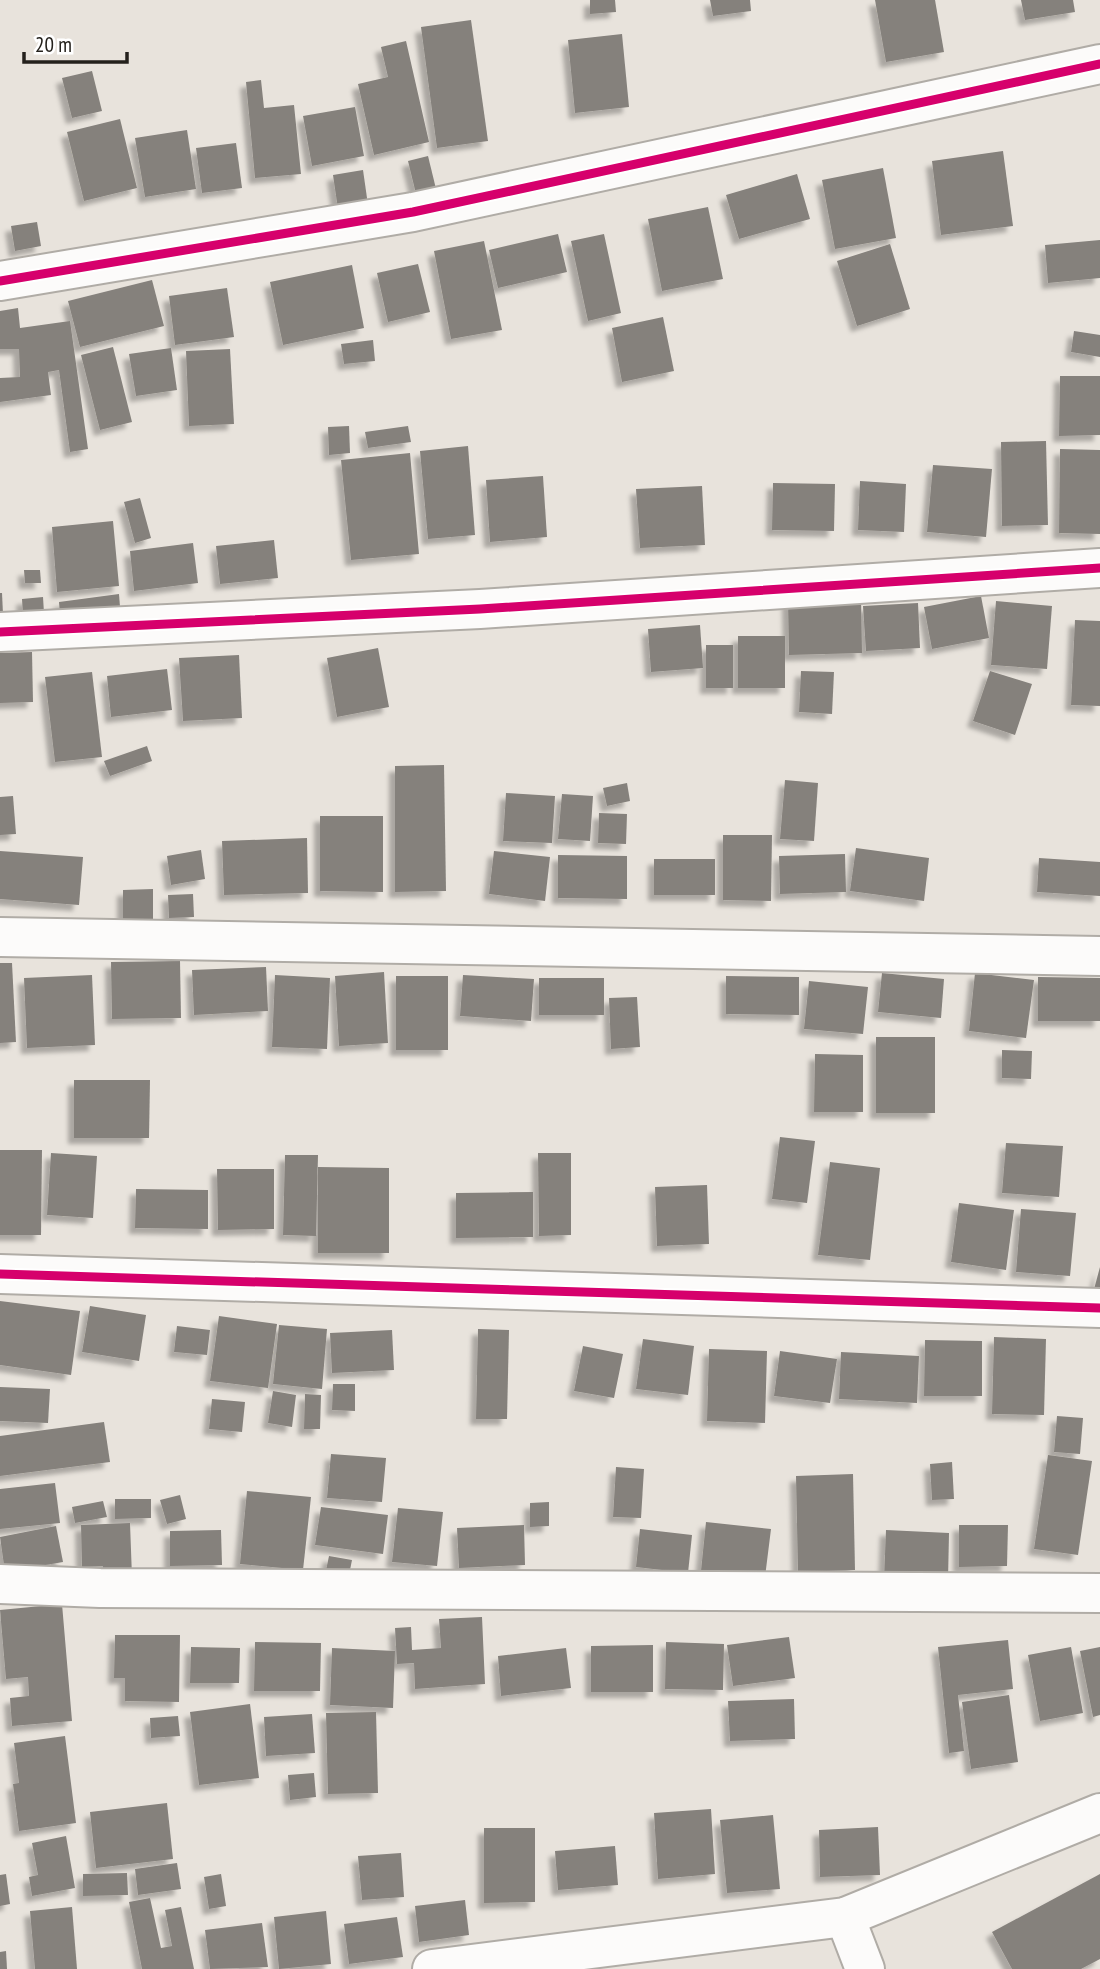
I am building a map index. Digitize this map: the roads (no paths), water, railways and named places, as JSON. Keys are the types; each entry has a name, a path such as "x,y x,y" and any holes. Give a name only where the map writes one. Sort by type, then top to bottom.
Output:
{"street":[{"path":"0,281 414,212 1100,64"},
{"path":"0,632 480,608 1100,568"},
{"path":"0,937 1100,956"},
{"path":"0,1274 1100,1308"},
{"path":"0,1584 100,1588 1100,1593"},
{"path":"432,1969 845,1917 1100,1813"},
{"path":"845,1917 864,1969"}]}
